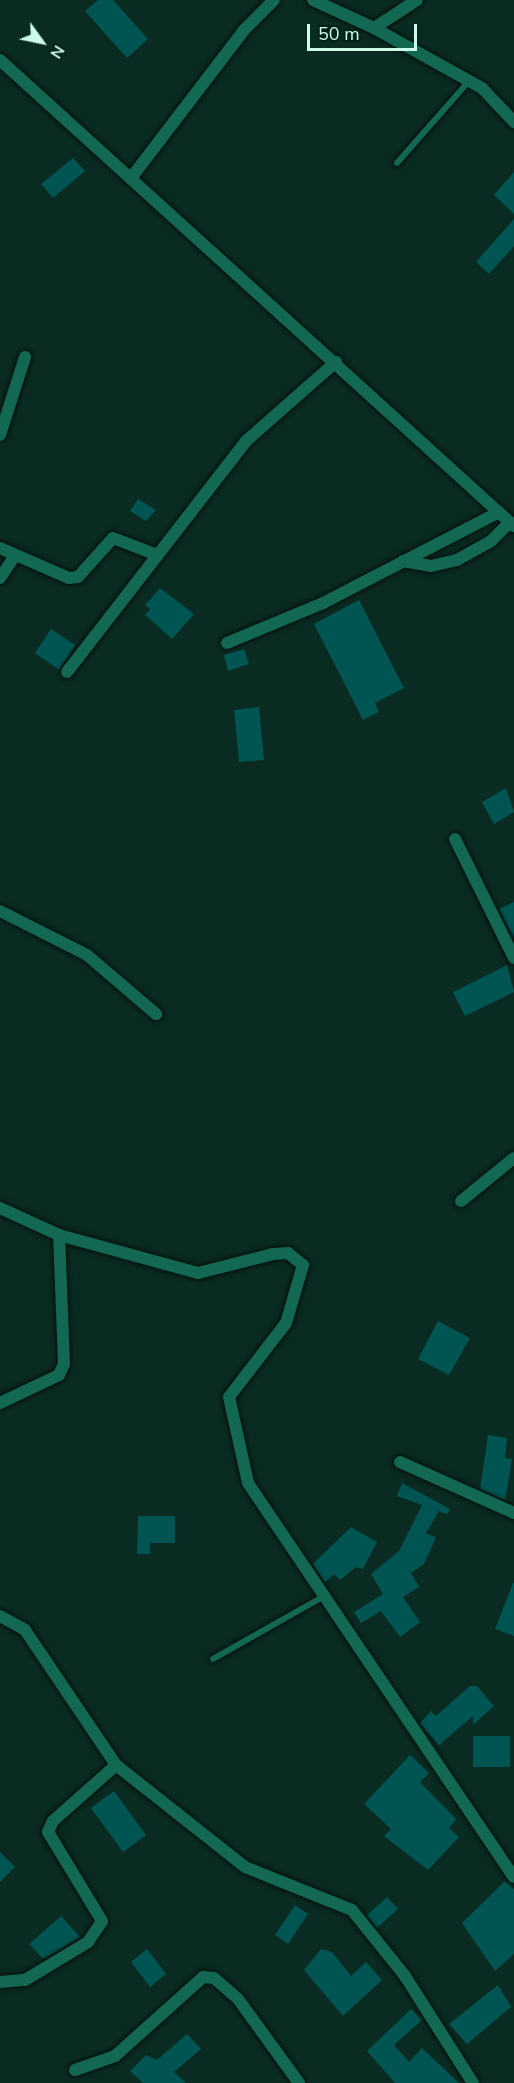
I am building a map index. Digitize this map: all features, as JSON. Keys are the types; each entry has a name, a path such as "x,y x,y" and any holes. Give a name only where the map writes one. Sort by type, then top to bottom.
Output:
{"street":[{"path":"131,178 244,30 274,0"},
{"path":"313,0 374,28 469,81 514,122"},
{"path":"374,28 417,0"},
{"path":"0,60 336,362 512,524 491,541 457,560 431,566 403,561"},
{"path":"0,435 25,357"},
{"path":"67,672 246,441 336,362"},
{"path":"227,643 403,561 499,512"},
{"path":"0,548 69,578 78,577 113,538 157,555"},
{"path":"0,578 15,556"},
{"path":"455,839 514,958"},
{"path":"0,911 87,956 156,1014"},
{"path":"461,1201 514,1158"},
{"path":"0,1208 59,1235 198,1273 273,1254 288,1253 303,1265 286,1323 232,1390 229,1415 248,1482 514,1877"},
{"path":"0,1403 59,1375 64,1364 59,1235"},
{"path":"400,1462 513,1513 514,1499"},
{"path":"0,1616 25,1630 116,1765 244,1867 352,1910 405,1976 473,2083"},
{"path":"0,1982 25,1980 88,1942 102,1922 48,1832 53,1821 116,1765"},
{"path":"75,2070 115,2056 203,1977 214,1978 238,1999 299,2083"}],"lane":[{"path":"397,162 469,81"},
{"path":"213,1659 326,1595"}],"building":[{"path":"98,0 113,0 148,39 127,58 85,11"},
{"path":"73,158 85,171 53,198 41,184"},
{"path":"514,172 514,214 494,195"},
{"path":"514,219 514,246 489,274 476,262"},
{"path":"138,499 156,510 146,521 130,511"},
{"path":"160,588 194,614 172,639 145,615 150,609 145,605"},
{"path":"359,600 404,688 375,703 379,712 363,720 314,624"},
{"path":"51,629 75,645 59,670 35,653"},
{"path":"244,649 249,664 228,671 224,655"},
{"path":"259,707 264,760 239,762 234,710"},
{"path":"506,788 514,812 494,824 482,802"},
{"path":"514,902 514,937 499,909"},
{"path":"507,965 514,992 465,1016 453,992"},
{"path":"438,1321 470,1338 449,1375 418,1359"},
{"path":"488,1435 507,1438 505,1458 512,1459 505,1500 480,1489"},
{"path":"402,1483 450,1509 447,1514 439,1511 426,1533 436,1537 424,1564 411,1573 419,1587 403,1597 420,1622 400,1637 381,1611 361,1623 354,1612 383,1594 371,1574 399,1551 422,1505 397,1496"},
{"path":"138,1516 175,1516 175,1543 150,1543 150,1554 137,1554"},
{"path":"351,1527 377,1542 363,1569 356,1567 340,1580 334,1574 325,1582 313,1564"},
{"path":"514,1583 514,1636 495,1629"},
{"path":"470,1686 477,1686 494,1706 473,1725 473,1716 439,1745 420,1723 431,1711 436,1716"},
{"path":"473,1736 510,1736 510,1767 473,1767"},
{"path":"410,1755 429,1773 420,1782 456,1819 449,1828 459,1837 428,1870 384,1836 391,1829 364,1804"},
{"path":"114,1791 146,1835 123,1852 91,1808"},
{"path":"0,1852 15,1867 0,1882"},
{"path":"505,1881 514,1889 514,1954 495,1971 462,1923"},
{"path":"387,1897 398,1909 377,1928 367,1915"},
{"path":"295,1905 308,1914 288,1944 275,1935"},
{"path":"61,1916 80,1937 43,1959 29,1944"},
{"path":"147,1949 166,1974 150,1987 131,1962"},
{"path":"321,1949 332,1952 351,1976 366,1962 382,1980 343,2016 304,1970"},
{"path":"498,1985 511,2007 467,2044 449,2024"},
{"path":"411,2009 422,2020 394,2045 409,2062 422,2048 459,2083 395,2083 367,2051"},
{"path":"187,2034 201,2049 174,2072 186,2083 143,2083 130,2071 146,2055 157,2060"}]}
